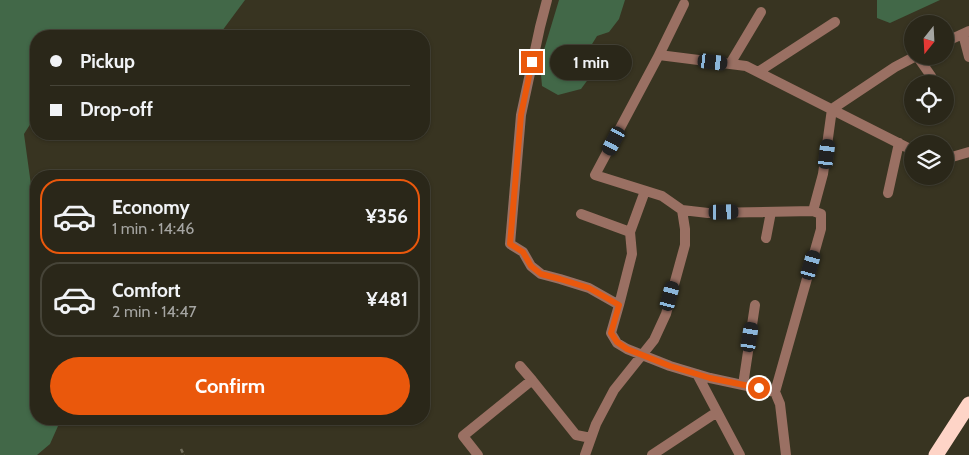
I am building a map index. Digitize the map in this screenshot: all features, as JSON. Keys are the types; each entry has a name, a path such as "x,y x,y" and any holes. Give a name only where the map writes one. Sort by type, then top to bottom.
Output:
{"highway":[{"path":"936,455 969,404"}],"street":[{"path":"547,0 521,115 510,244 523,252 531,266 541,274 589,288 619,305"},
{"path":"684,4 660,55 595,175 662,196 682,210 708,213 812,211 821,214 821,229 774,392 780,404 786,455"},
{"path":"730,64 761,12"},
{"path":"758,72 835,22"},
{"path":"954,38 966,33 969,57"},
{"path":"660,55 746,66 904,146"},
{"path":"812,211 824,174 832,109 904,62"},
{"path":"888,193 899,143"},
{"path":"954,156 969,152"},
{"path":"645,191 630,232 632,254 611,333 617,342 627,349 670,366 774,392"},
{"path":"585,455 596,424 614,390 654,340 666,314 684,245 685,228 682,210"},
{"path":"766,238 772,212"},
{"path":"581,214 630,232"},
{"path":"743,385 756,305"},
{"path":"520,366 576,435 591,438"},
{"path":"697,374 740,455"},
{"path":"478,455 463,436 532,380"},
{"path":"652,455 717,412"}],"path":[{"path":"181,449 184,455"}],"green space":[{"path":"0,0 245,0 223,30 30,30 30,124 24,134 30,178 30,425 59,425 50,444 37,455 0,455"},
{"path":"559,0 625,0 619,19 609,32 597,36 589,49 593,60 592,74 581,89 558,95 542,86 540,63"},
{"path":"877,0 940,0 890,23 877,18"}],"route":[{"path":"532,62 521,115 510,244 523,252 531,266 541,274 589,288 619,305 611,333 617,342 627,349 670,366 710,378 759,388"}]}
